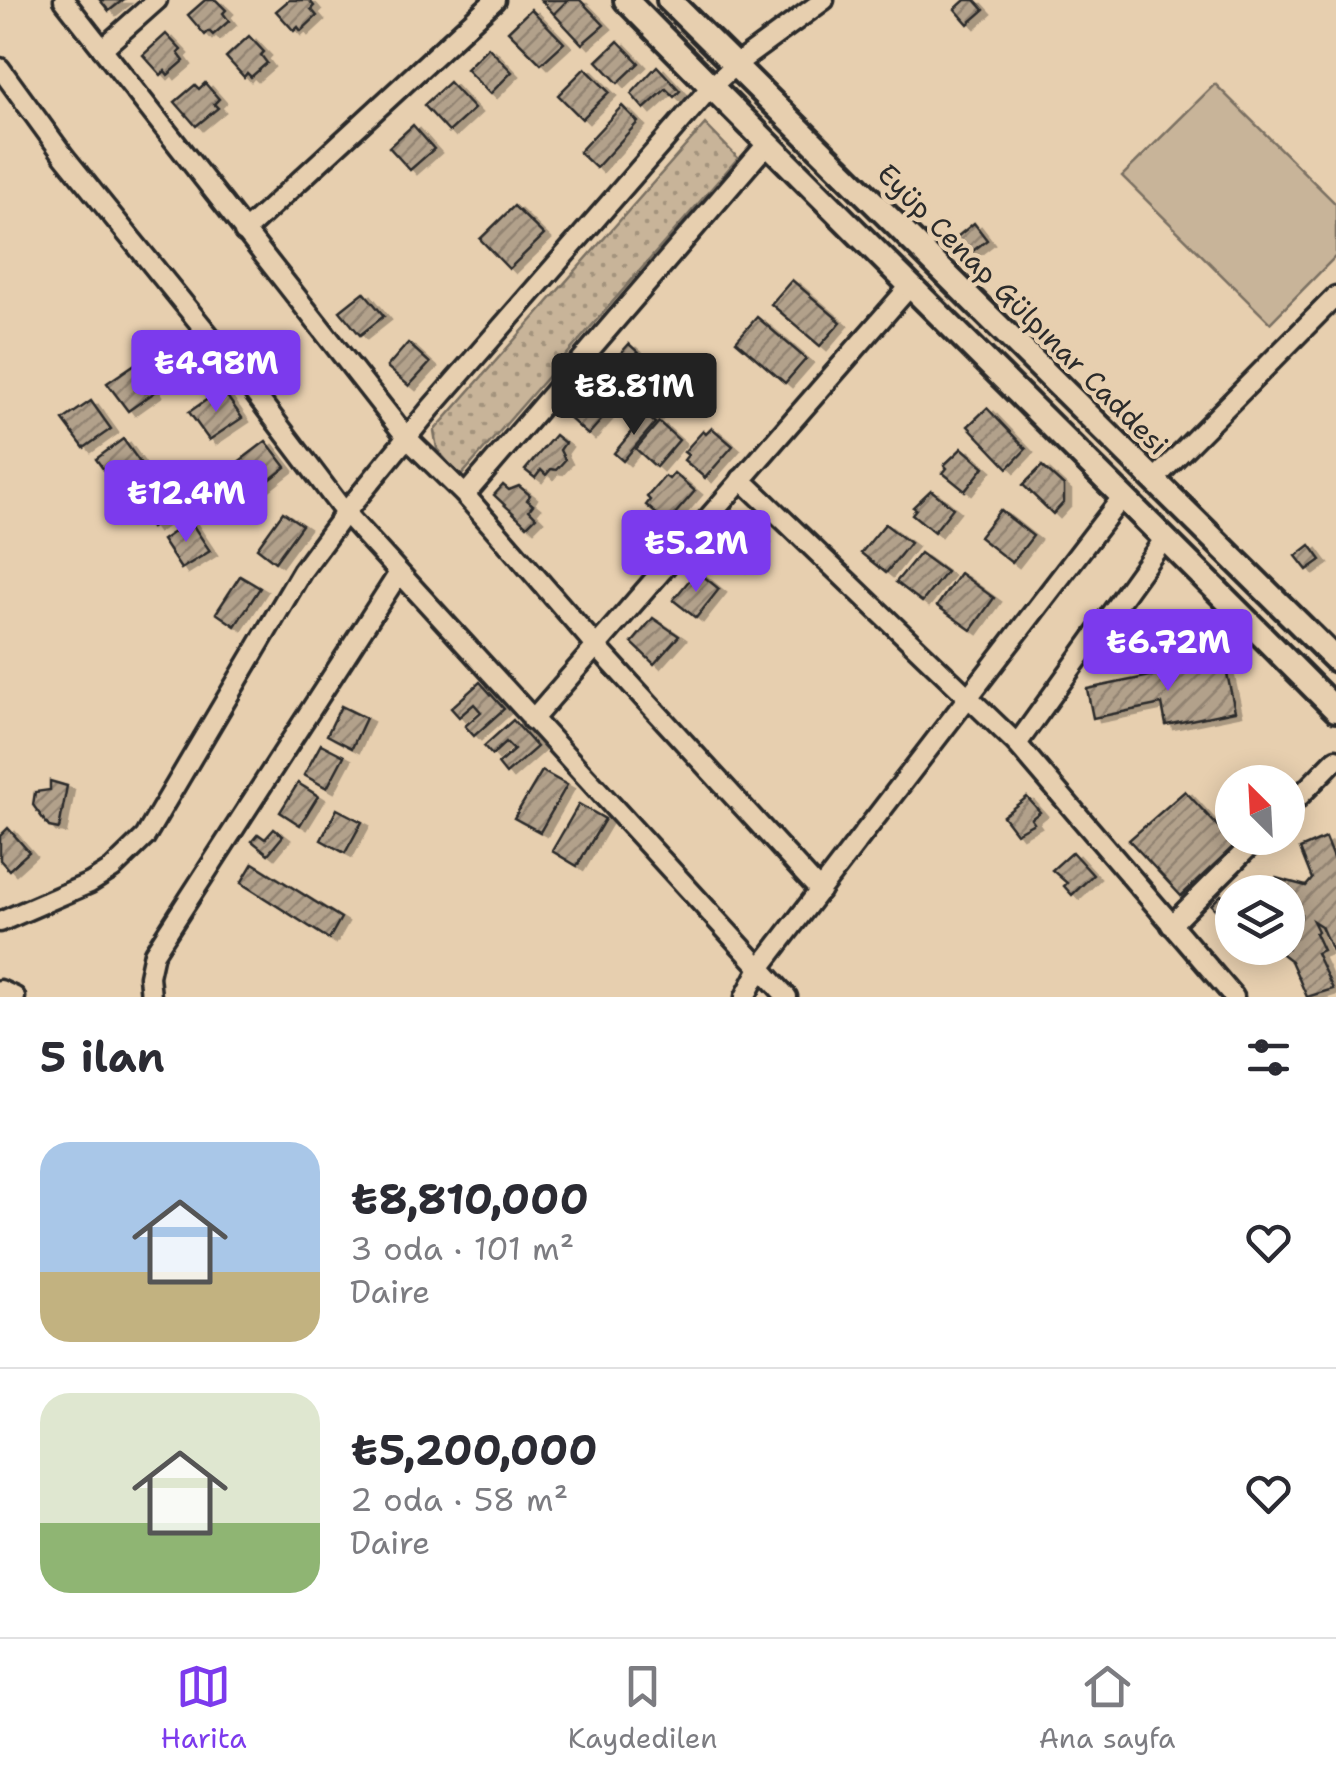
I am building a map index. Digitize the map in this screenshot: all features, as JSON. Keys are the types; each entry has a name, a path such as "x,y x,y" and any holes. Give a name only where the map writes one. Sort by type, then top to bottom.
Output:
{"main road":[{"path":"626,0 1336,710"},
{"name":"Eyüp Cenap Gülpınar Caddesi","path":"669,0 1336,660"}],"street":[{"path":"64,0 407,438 464,495 820,891"},
{"path":"102,50 157,0"},
{"path":"244,232 495,0"},
{"path":"0,922 90,883 112,869 145,837 302,571 345,514 710,88 735,64 824,0"},
{"path":"0,68 64,156 231,362 345,514 786,997"},
{"path":"464,495 767,144"},
{"path":"532,720 911,285"},
{"path":"1154,480 1336,296"},
{"path":"741,479 1017,744 1234,997"},
{"path":"745,997 760,968 1123,496"},
{"path":"1017,744 1165,538"},
{"path":"150,997 154,953 399,573"},
{"path":"1305,791 1336,759"},
{"path":"1171,925 1241,855"},
{"path":"0,990 15,997"}],"shaded area":[{"path":"1215,84 1336,204 1336,256 1270,323 1122,176"},
{"path":"705,124 738,158 460,477 437,449 434,431"}],"building":[{"path":"100,0 123,0 109,11"},
{"path":"205,0 216,0 226,10 223,13 229,21 213,35 209,31 205,35 188,15"},
{"path":"289,0 309,0 314,6 311,9 317,16 301,31 298,27 294,31 276,11"},
{"path":"541,0 568,0 554,14"},
{"path":"568,0 580,0 604,25 582,44 554,14"},
{"path":"965,0 975,0 984,10 968,24 955,9"},
{"path":"531,9 564,43 541,64 508,31"},
{"path":"166,34 181,50 178,53 184,61 168,75 165,71 161,75 143,55"},
{"path":"249,36 264,52 261,55 267,63 251,77 247,73 244,77 226,57"},
{"path":"618,41 639,63 618,83 597,61"},
{"path":"488,47 512,72 490,94 466,69"},
{"path":"657,66 680,91 674,97 666,89 644,109 631,94"},
{"path":"585,68 609,92 582,119 558,95"},
{"path":"449,82 474,109 449,132 424,105"},
{"path":"205,83 219,99 214,104 218,108 196,126 175,102 195,85 199,89"},
{"path":"622,106 638,122 596,168 579,152"},
{"path":"413,125 434,149 410,170 389,147"},
{"path":"514,206 544,235 509,269 480,239"},
{"path":"974,223 987,240 965,257 952,241"},
{"path":"792,280 841,322 820,346 771,304"},
{"path":"364,292 384,316 360,335 340,311"},
{"path":"757,317 806,359 785,383 736,341"},
{"path":"408,343 430,363 409,386 387,367"},
{"path":"629,344 651,364 628,390 606,370"},
{"path":"135,364 155,392 128,411 107,383"},
{"path":"675,373 684,381 652,419 643,411"},
{"path":"222,389 242,418 209,440 189,412"},
{"path":"589,389 611,409 588,435 566,415"},
{"path":"91,401 111,429 84,448 63,420"},
{"path":"987,408 1026,449 1008,468 968,426"},
{"path":"646,415 655,423 623,461 614,453"},
{"path":"659,422 679,440 656,467 636,449"},
{"path":"712,428 733,446 705,478 684,460 688,455 684,452 703,431 706,434"},
{"path":"555,435 565,443 560,450 565,460 556,470 551,469 546,475 541,470 535,478 525,470"},
{"path":"123,439 144,468 116,487 96,459"},
{"path":"266,441 286,467 257,490 237,463"},
{"path":"962,448 984,467 965,491 943,473 947,468 944,465"},
{"path":"1042,466 1064,486 1064,502 1053,514 1023,485"},
{"path":"674,473 695,491 667,523 646,505 650,500 647,497 665,476 669,479"},
{"path":"158,481 178,509 151,528 131,500"},
{"path":"503,485 509,490 519,486 530,495 527,500 533,505 529,510 536,517 527,526 494,495"},
{"path":"931,490 953,508 934,532 912,514 916,509 913,507"},
{"path":"1000,510 1033,536 1012,563 979,537"},
{"path":"283,512 302,525 275,562 257,548"},
{"path":"740,518 764,539 739,568 714,548"},
{"path":"190,521 210,551 181,569 162,540"},
{"path":"885,524 910,543 886,573 861,553"},
{"path":"1310,545 1321,560 1307,570 1296,556"},
{"path":"920,553 946,572 922,602 896,582"},
{"path":"697,571 719,589 696,618 673,600"},
{"path":"960,573 994,598 971,630 937,606"},
{"path":"240,576 260,588 235,626 216,613"},
{"path":"653,618 679,636 654,664 632,643"},
{"path":"1173,664 1175,674 1225,664 1235,711 1166,725 1162,704 1093,718 1087,689 1155,675 1153,668"},
{"path":"480,682 504,709 474,736 465,726 481,712 474,704 459,717 451,708"},
{"path":"341,706 366,718 352,748 327,735"},
{"path":"513,720 537,747 506,774 498,764 514,750 506,742 492,755 484,746"},
{"path":"321,744 344,756 327,788 304,775"},
{"path":"542,771 567,785 540,832 514,818"},
{"path":"50,781 67,786 59,829 49,827 33,805 35,792 50,790"},
{"path":"298,783 318,796 300,825 280,812"},
{"path":"1185,791 1215,823 1215,855 1224,855 1181,896 1129,840"},
{"path":"1027,797 1040,812 1031,819 1034,823 1016,833 1003,816"},
{"path":"579,804 605,819 577,866 552,851"},
{"path":"337,809 362,822 345,853 321,840"},
{"path":"8,828 29,852 9,870 0,860 0,836"},
{"path":"274,829 283,836 268,854 252,841 258,834 265,839"},
{"path":"1325,838 1336,865 1336,960 1321,926 1313,921 1323,950 1316,953 1333,989 1307,997 1293,965 1305,965 1305,886 1312,879 1302,855 1305,847"},
{"path":"1072,852 1093,875 1072,895 1064,886 1067,883 1052,870"},
{"path":"253,863 341,918 329,939 241,883"}]}
